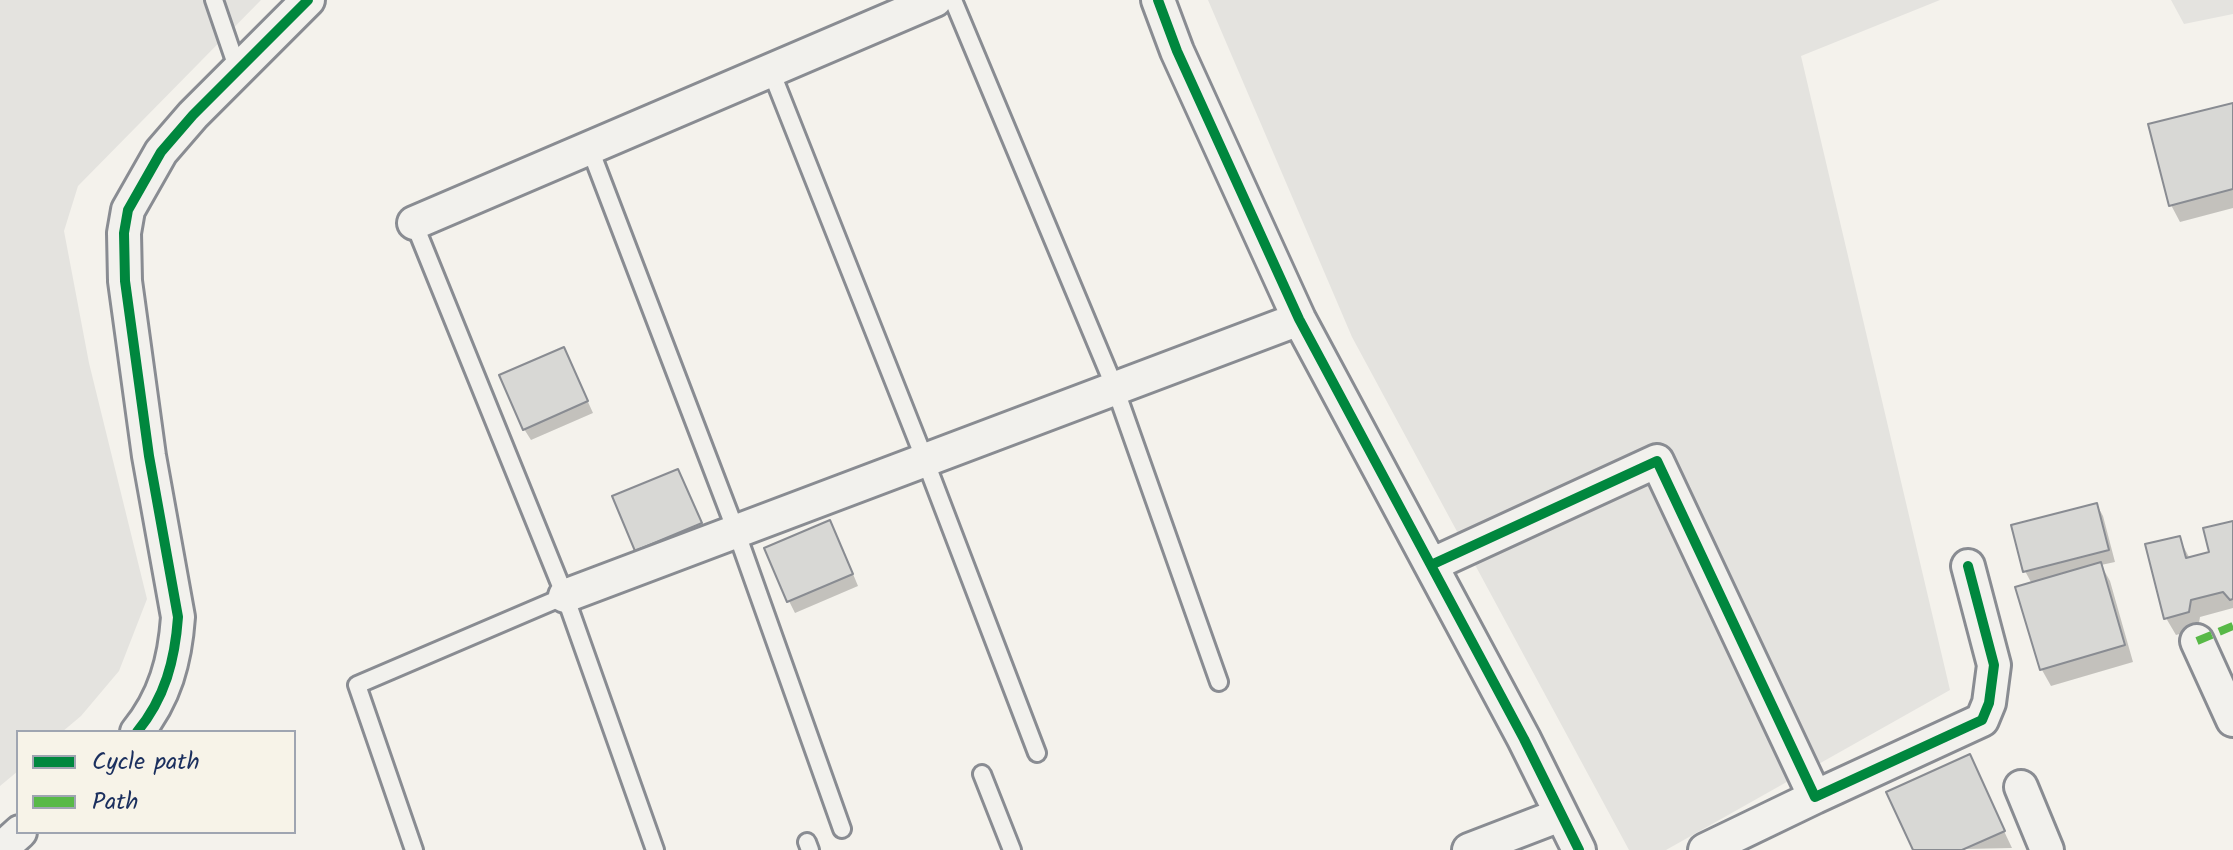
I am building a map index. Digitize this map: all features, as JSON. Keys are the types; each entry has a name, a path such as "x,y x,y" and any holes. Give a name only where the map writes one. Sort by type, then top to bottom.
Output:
{"street":[{"path":"138,730 166,685 178,617 149,456 125,281 128,210 161,152 193,115 308,0"},
{"path":"414,223 935,0"},
{"path":"1158,0 1177,51 1299,319 1524,739 1579,850"},
{"path":"565,596 1299,319"},
{"path":"1431,565 1657,461 1815,797"},
{"path":"1705,850 1982,720 1989,703 1994,665 1968,566"},
{"path":"2197,641 2233,720"},
{"path":"2021,787 2047,850"},
{"path":"1469,850 1560,815"},
{"path":"0,850 18,834"}],"lane":[{"path":"214,0 238,70"},
{"path":"953,0 1115,388 1219,682"},
{"path":"771,71 1037,753"},
{"path":"590,149 736,531 842,829"},
{"path":"414,223 565,596 655,850"},
{"path":"414,850 357,685 565,596"},
{"path":"982,774 1012,850"}],"shaded area":[{"path":"0,0 261,0 78,186 64,231 89,363 147,599 119,671 81,716 64,730 16,730 16,773 0,786"},
{"path":"1208,0 1940,0 1801,56 1950,690 1666,850 1629,850 1352,337"},
{"path":"2171,0 2233,0 2233,14 2184,24"}],"building":[{"path":"2233,103 2233,189 2169,206 2148,124"},
{"path":"564,347 588,401 523,430 499,375"},
{"path":"678,469 702,523 635,551 612,496"},
{"path":"2097,503 2109,550 2023,572 2011,525"},
{"path":"830,520 853,574 787,602 764,548"},
{"path":"2233,521 2233,599 2230,600 2223,592 2191,600 2189,612 2164,619 2145,544 2180,536 2186,558 2209,552 2203,528"},
{"path":"2101,562 2125,645 2040,670 2015,587"},
{"path":"1970,754 2005,831 1962,850 1913,850 1886,792"}],"marked path":[{"path":"2197,641 2233,626"}],"cycle path":[{"path":"139,730 155,706 167,678 178,617 149,456 125,281 124,233 128,210 161,152 193,115 308,0"},
{"path":"1158,0 1177,51 1299,319 1524,739 1579,850"},
{"path":"1431,565 1657,461 1815,797 1982,720 1989,703 1994,665 1968,566"}]}
